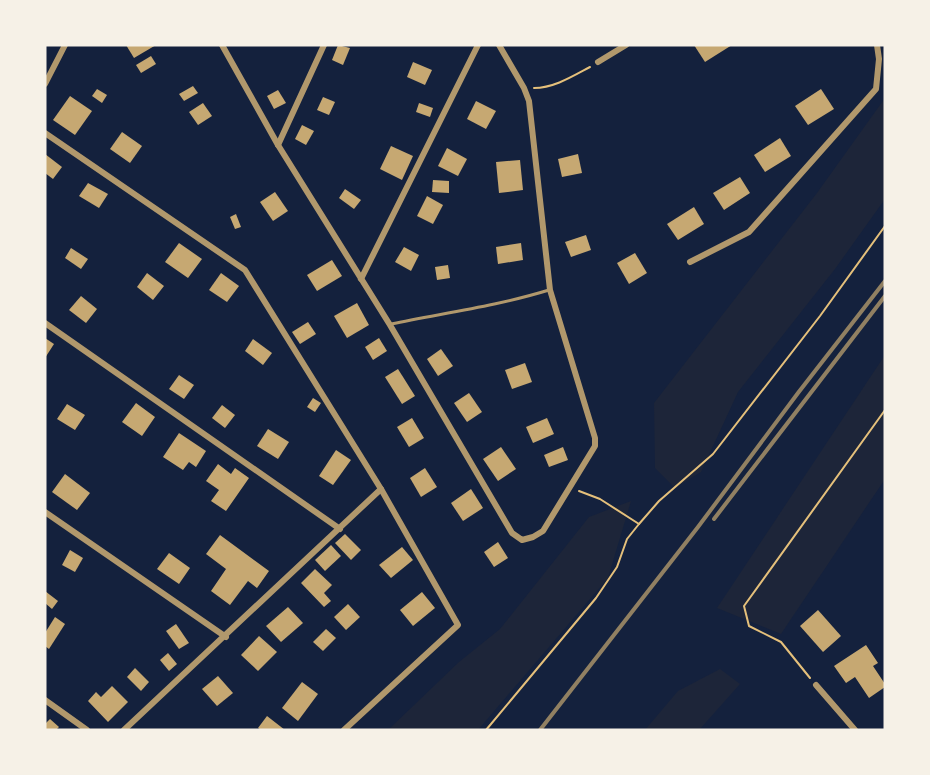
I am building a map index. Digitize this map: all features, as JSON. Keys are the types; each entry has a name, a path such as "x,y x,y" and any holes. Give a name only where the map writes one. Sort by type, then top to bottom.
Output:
{"street":[{"path":"45,84 65,45"},
{"path":"222,45 278,145 390,325 512,533 522,540 543,531 595,446 595,438 550,290 529,101 499,45"},
{"path":"278,145 324,45"},
{"path":"362,279 478,45"},
{"path":"598,62 626,45"},
{"path":"690,262 749,232 876,89 879,59 877,45"},
{"path":"45,133 245,270 381,489 458,625 344,730"},
{"path":"45,323 340,529"},
{"path":"124,730 226,637 381,489"},
{"path":"45,512 226,637"},
{"path":"816,685 855,730"},
{"path":"45,700 87,730"}],"lane":[{"path":"390,325 447,312 508,302 550,290"}],"path":[{"path":"524,88 542,88 598,62"},
{"path":"486,730 596,598 618,567 627,539 659,501 713,454 820,316 885,226"},
{"path":"816,685 781,642 749,626 744,606 885,410"},
{"path":"569,488 600,499 639,524"}],"shaded area":[{"path":"885,98 885,199 835,269 738,392 701,472 675,488 655,468 654,403 817,193"},
{"path":"885,355 885,479 781,634 717,608"},
{"path":"631,501 608,578 478,730 388,730 459,662 500,629 589,517"},
{"path":"720,669 740,684 699,730 645,730 678,691"}],"building":[{"path":"126,45 156,45 134,58"},
{"path":"338,45 350,48 343,65 332,60"},
{"path":"694,45 732,45 705,62"},
{"path":"151,56 156,64 141,73 136,65"},
{"path":"413,62 432,70 425,85 407,77"},
{"path":"193,86 198,93 184,101 179,94"},
{"path":"97,89 107,95 102,103 92,96"},
{"path":"821,89 834,109 808,125 795,106"},
{"path":"278,90 286,103 274,109 267,96"},
{"path":"70,96 92,111 75,135 53,120"},
{"path":"323,97 335,102 329,115 317,110"},
{"path":"476,101 496,111 486,129 467,119"},
{"path":"203,103 212,116 198,125 189,112"},
{"path":"419,103 433,108 430,117 416,112"},
{"path":"302,125 314,131 306,145 295,139"},
{"path":"122,132 142,146 130,163 110,149"},
{"path":"780,138 791,156 765,172 754,155"},
{"path":"391,146 413,156 402,180 380,169"},
{"path":"447,148 467,159 458,176 438,166"},
{"path":"45,154 62,167 53,179 45,173"},
{"path":"578,154 582,173 562,177 558,159"},
{"path":"520,160 523,190 499,193 496,162"},
{"path":"740,177 750,193 724,210 713,193"},
{"path":"433,180 449,181 449,193 432,192"},
{"path":"88,183 108,194 99,208 79,196"},
{"path":"345,189 361,200 354,209 339,198"},
{"path":"275,192 288,211 273,221 260,202"},
{"path":"427,196 443,205 433,224 417,216"},
{"path":"694,207 704,224 678,240 667,224"},
{"path":"236,214 241,227 235,229 230,217"},
{"path":"586,235 591,250 571,257 565,242"},
{"path":"179,243 202,259 188,278 165,262"},
{"path":"521,243 523,260 498,264 496,247"},
{"path":"404,247 419,255 411,271 395,262"},
{"path":"71,248 88,259 81,269 65,258"},
{"path":"635,253 647,273 629,284 617,263"},
{"path":"332,260 342,276 317,291 307,275"},
{"path":"448,265 450,278 437,280 435,267"},
{"path":"147,273 164,286 153,300 137,287"},
{"path":"221,273 239,286 227,302 209,290"},
{"path":"81,296 97,309 86,323 69,310"},
{"path":"357,303 369,325 347,338 334,316"},
{"path":"308,322 316,334 300,344 292,332"},
{"path":"45,338 54,344 45,358"},
{"path":"379,338 387,351 373,360 365,347"},
{"path":"253,339 272,353 263,365 245,351"},
{"path":"441,349 453,366 438,376 427,359"},
{"path":"525,363 532,382 512,389 505,370"},
{"path":"398,369 415,396 402,404 385,377"},
{"path":"179,375 194,385 184,399 169,389"},
{"path":"469,393 482,412 467,422 454,403"},
{"path":"313,398 321,403 315,412 307,407"},
{"path":"136,403 155,417 142,436 122,422"},
{"path":"67,404 85,415 75,430 57,419"},
{"path":"222,405 235,415 225,428 212,418"},
{"path":"412,418 424,438 409,447 397,427"},
{"path":"547,418 554,434 533,443 526,427"},
{"path":"268,429 289,442 278,459 257,446"},
{"path":"179,433 206,451 196,467 189,462 183,470 163,457"},
{"path":"501,447 516,469 498,481 483,459"},
{"path":"563,447 568,460 549,467 544,455"},
{"path":"336,450 351,460 333,485 319,476"},
{"path":"218,464 231,474 235,468 249,478 226,511 211,501 219,490 206,481"},
{"path":"425,468 437,487 421,497 410,478"},
{"path":"65,474 90,493 77,510 52,492"},
{"path":"471,489 483,508 463,521 451,503"},
{"path":"345,534 361,550 351,560 335,543"},
{"path":"220,535 269,571 257,588 248,581 230,605 211,591 226,569 206,554"},
{"path":"498,542 508,558 494,567 484,552"},
{"path":"331,545 341,556 325,571 315,560"},
{"path":"402,547 413,560 391,578 379,565"},
{"path":"70,550 83,558 75,572 62,565"},
{"path":"169,553 190,568 179,584 157,569"},
{"path":"315,569 332,585 324,593 331,601 324,607 301,583"},
{"path":"45,591 58,601 52,609 45,603"},
{"path":"422,592 435,608 413,626 400,610"},
{"path":"348,604 360,617 346,630 334,617"},
{"path":"288,607 303,623 281,642 266,626"},
{"path":"818,610 841,636 823,652 800,626"},
{"path":"55,617 65,624 49,649 45,646 45,633"},
{"path":"176,624 189,643 179,649 166,631"},
{"path":"326,629 336,638 323,651 313,642"},
{"path":"259,636 277,652 258,671 241,655"},
{"path":"866,645 878,663 873,666 885,684 885,687 869,698 855,677 846,683 834,666"},
{"path":"168,653 177,664 169,671 160,660"},
{"path":"135,668 149,682 141,691 127,677"},
{"path":"218,676 233,693 217,706 202,689"},
{"path":"302,682 318,694 298,721 282,708"},
{"path":"112,686 128,702 108,722 88,701 96,692 101,697"},
{"path":"267,716 285,730 258,728"},
{"path":"50,719 59,727 56,730 45,730 45,724"}],"railway":[{"path":"540,730 885,281"},
{"path":"714,519 885,296"}]}
